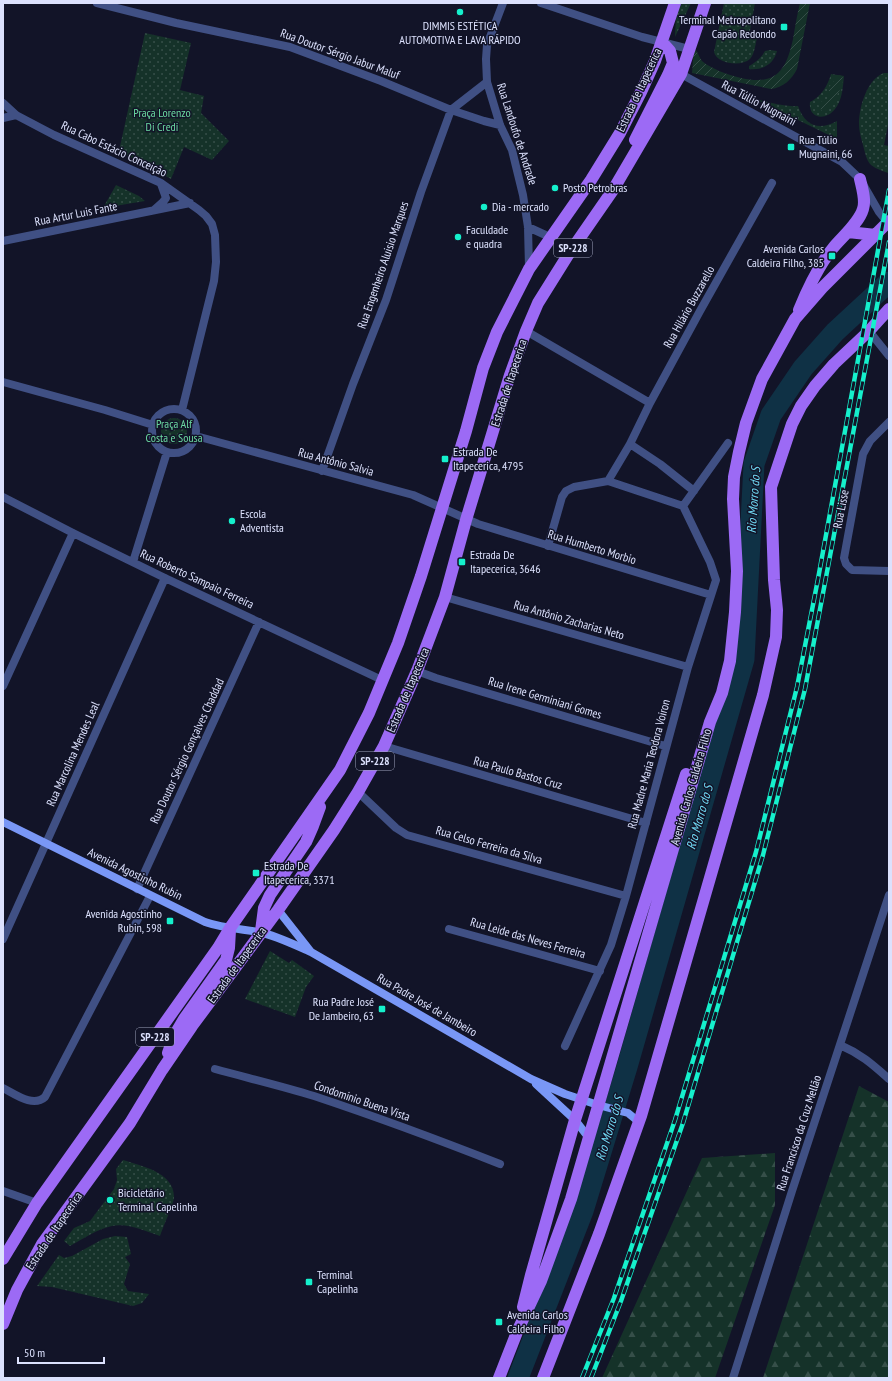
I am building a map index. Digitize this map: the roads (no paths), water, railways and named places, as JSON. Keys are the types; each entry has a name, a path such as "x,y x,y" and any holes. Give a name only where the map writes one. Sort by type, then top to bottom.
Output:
{"main road":[{"name":"Estrada de Itapecerica","path":"3,1259 37,1203 218,948 230,928 340,770 369,713 398,643 421,576 485,363 496,332 529,269 591,180 620,133 641,92 662,42 675,3"},
{"name":"Estrada de Itapecerica","path":"3,1324 17,1290 42,1244 130,1123 162,1070 334,830 384,746 418,671 445,597 466,520 510,375 526,331 542,297 568,255 623,173 681,74 705,3"},
{"path":"623,173 631,148 674,63 670,51 662,42"},
{"path":"794,319 817,272 832,248 848,232 863,209 864,203 860,179"},
{"name":"Avenida Carlos Caldeira Filho","path":"499,1378 517,1332 541,1281 558,1237 589,1138 602,1106 710,722 728,674 734,634 736,571 733,499 738,452 746,423 762,379 794,319 889,223"},
{"path":"848,232 876,235"},
{"path":"543,1378 599,1234 639,1122 763,696 776,637 777,610 774,580 771,487 792,424 801,406 815,386 834,364 869,331 889,309"},
{"path":"517,1332 531,1275 575,1120 686,773 710,722"},
{"path":"260,933 264,908 270,895 306,842 324,794"},
{"name":"Avenida Agostinho Rubin","path":"3,822 205,922 216,926 260,933"},
{"name":"Rua Padre José de Jambeiro","path":"278,910 311,952"},
{"path":"162,1070 174,1036 184,1019 226,960 229,948 230,928"},
{"name":"Rua Padre José de Jambeiro","path":"260,933 311,952 531,1079 582,1100 628,1113 639,1122"},
{"name":"Rua Padre José de Jambeiro","path":"531,1079 575,1120 589,1138"}],"street":[{"name":"Rua Doutor Sérgio Jabur Maluf","path":"97,3 176,23 290,47 451,110 500,125"},
{"name":"Rua Landoufo de Andrade","path":"502,3 487,45 487,82 500,125 512,150 523,195 528,227 529,269"},
{"path":"541,3 642,37 689,49"},
{"name":"Rua Túllio Mugnaini","path":"681,74 842,162 860,179 879,212 889,223"},
{"path":"451,110 487,82"},
{"name":"Rua Cabo Estácio Conceição","path":"3,103 16,116 54,135 161,183 190,203 206,216 212,224 215,235 216,262 214,280 182,410"},
{"name":"Rua Engenheiro Aluisio Marques","path":"322,471 353,384 386,300 421,192 451,110"},
{"path":"3,118 16,116"},
{"path":"153,211 164,202 166,198 161,183"},
{"name":"Rua Hilário Buzzarello","path":"608,481 630,444 650,403 700,311 772,183"},
{"name":"Rua Artur Luis Fante","path":"3,241 190,203"},
{"path":"528,227 552,238"},
{"path":"526,331 650,403"},
{"path":"869,331 889,356"},
{"path":"3,382 153,425"},
{"path":"172,409 182,410 191,416 194,421 196,436 191,445 183,451 173,453 167,452 155,441 153,436 153,425 158,416 162,413 172,409"},
{"name":"Rua Lisse","path":"889,422 870,441 864,454 844,558 846,564 852,570 889,571"},
{"name":"Rua Antônio Salvia","path":"196,436 413,495 466,520"},
{"path":"548,546 562,497 566,491 574,487 608,481 683,506 728,443"},
{"path":"630,444 660,464 694,491"},
{"path":"133,562 166,461 167,452"},
{"name":"Rua Roberto Sampaio Ferreira","path":"3,497 165,578 382,680"},
{"name":"Rua Madre Maria Teodora Voiron","path":"565,1046 611,945 646,823 665,746 688,667 716,580 710,562 683,506"},
{"name":"Rua Humberto Morbio","path":"466,520 711,595"},
{"path":"3,686 73,533"},
{"name":"Rua Marcolina Mendes Leal","path":"3,938 165,578"},
{"name":"Rua Antônio Zacharias Neto","path":"445,597 688,667"},
{"name":"Rua Doutor Sérgio Gonçalves Chaddad","path":"138,889 259,622"},
{"name":"Rua Irene Germiniani Gomes","path":"418,671 665,746"},
{"name":"Rua Paulo Bastos Cruz","path":"384,746 646,823"},
{"name":"Rua Celso Ferreira da Silva","path":"358,792 396,828 408,835 626,896"},
{"name":"Rua Francisco da Cruz Mellão","path":"733,1378 792,1191 889,895"},
{"path":"3,1088 30,1101 41,1101 45,1097 150,896"},
{"name":"Rua Leide das Neves Ferreira","path":"449,929 600,971"},
{"path":"840,1045 857,1052 889,1079"},
{"name":"Condominio Buena Vista","path":"215,1069 314,1096 451,1144 500,1164"},
{"path":"3,1191 37,1203"}],"waterway":[{"name":"Rio Morro do S","path":"518,1378 583,1211 627,1067 744,659 754,464 771,415 803,368 835,332 889,282"}],"railway":[{"path":"582,1378 614,1298 675,1120 756,852 797,687 889,190"},
{"path":"591,1378 621,1301 683,1123 763,855 805,689 889,242"}],"place":[{"name":"DIMMIS ESTÉTICA AUTOMOTIVA E LAVA RÁPIDO","path":"460,12"},
{"name":"Terminal Metropolitano Capão Redondo","path":"784,27"},
{"name":"Rua Túlio Mugnaini, 66","path":"791,147"},
{"name":"Posto Petrobras","path":"555,188"},
{"name":"Dia - mercado","path":"484,207"},
{"name":"Faculdade e quadra","path":"458,237"},
{"name":"Avenida Carlos Caldeira Filho, 385","path":"832,256"},
{"name":"Estrada De Itapecerica, 4795","path":"445,459"},
{"name":"Escola Adventista","path":"232,521"},
{"name":"Estrada De Itapecerica, 3646","path":"462,562"},
{"name":"Estrada De Itapecerica, 3371","path":"256,873"},
{"name":"Avenida Agostinho Rubin, 598","path":"170,921"},
{"name":"Rua Padre José De Jambeiro, 63","path":"382,1009"},
{"name":"Bicicletário Terminal Capelinha","path":"110,1200"},
{"name":"Terminal Capelinha","path":"309,1282"},
{"name":"Avenida Carlos Caldeira Filho","path":"499,1322"}],"park label":[{"name":"Praça Lorenzo Di Credi","path":"162,120"},
{"name":"Praça Alf Costa e Sousa","path":"174,431"}]}
